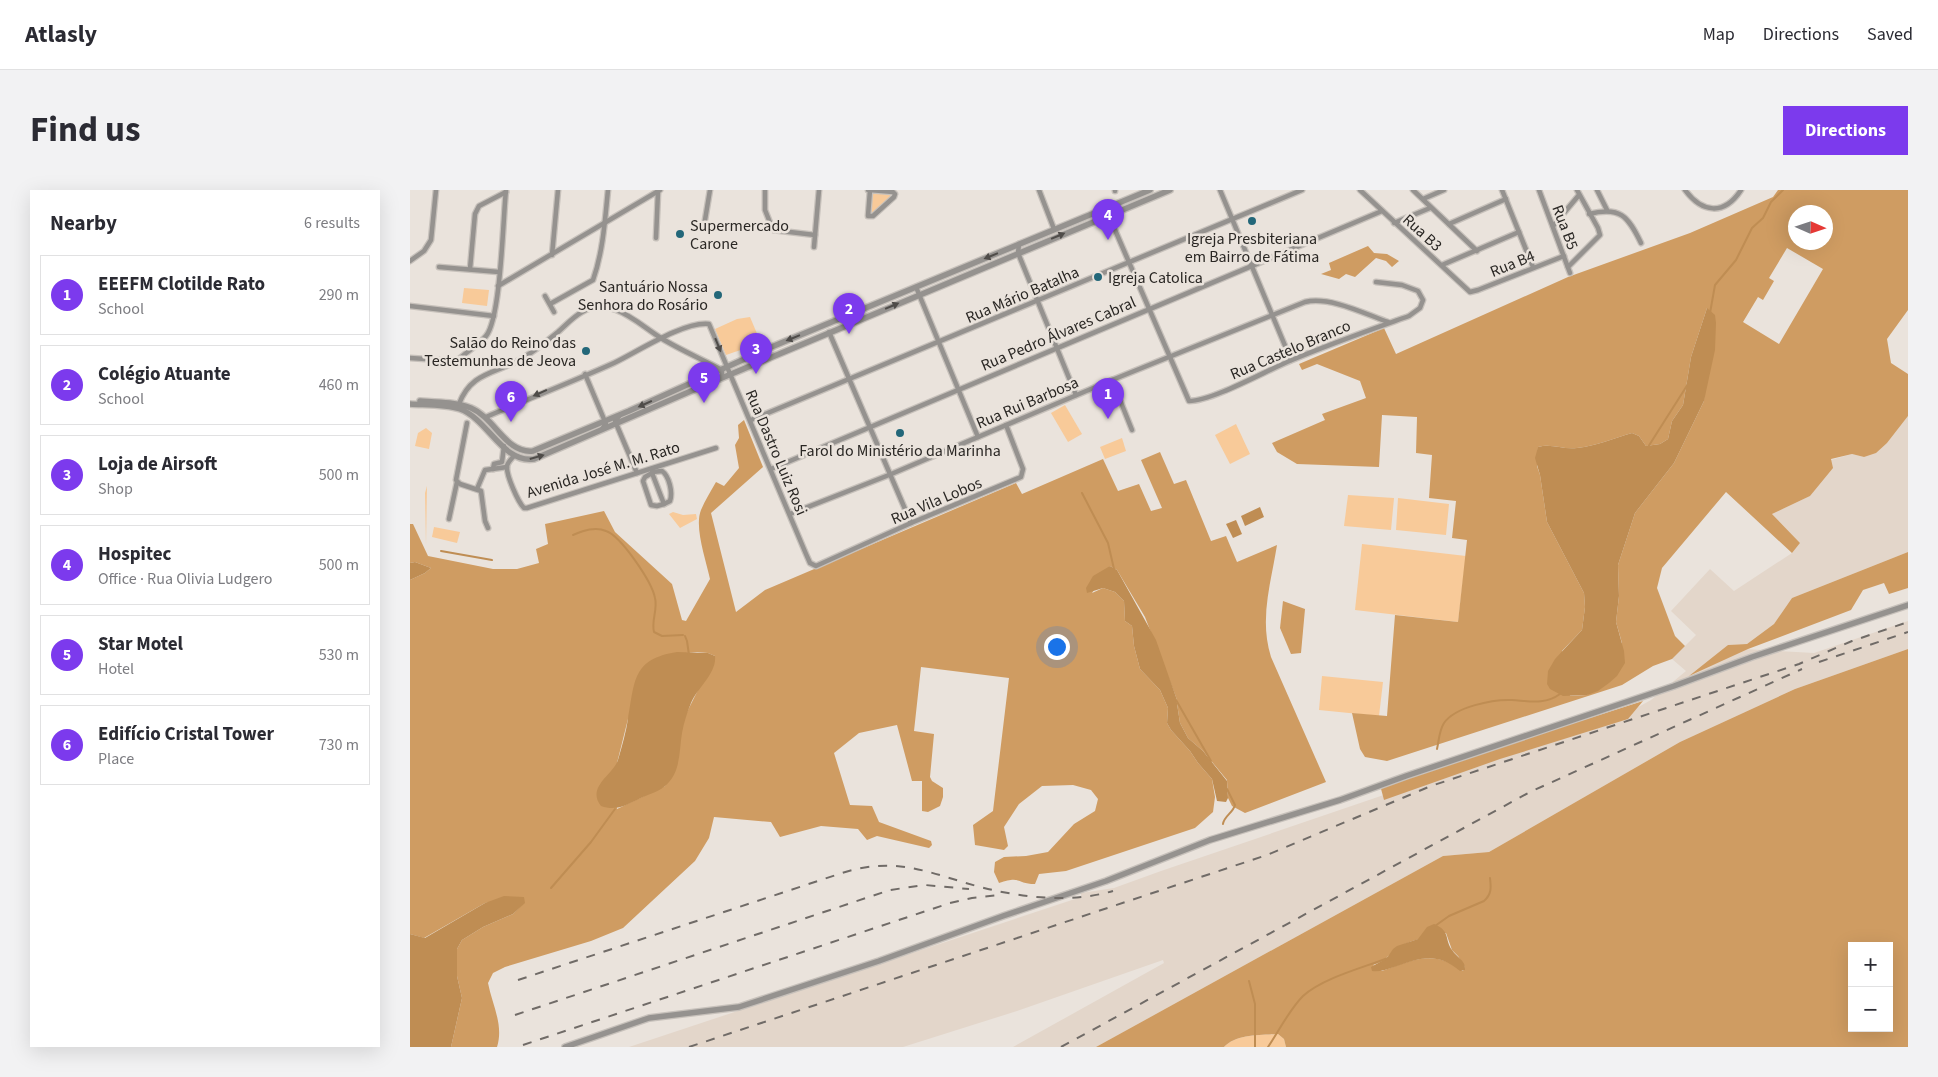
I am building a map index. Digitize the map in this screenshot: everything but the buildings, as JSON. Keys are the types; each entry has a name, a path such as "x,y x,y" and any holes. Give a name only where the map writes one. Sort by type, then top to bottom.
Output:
{"street":[{"path":"410,261 424,251 431,240 436,190"},
{"path":"552,255 558,190"},
{"path":"550,304 593,280 598,265 605,224 608,190"},
{"path":"704,226 710,190"},
{"path":"765,190 765,210 773,230 815,235"},
{"path":"814,247 820,190"},
{"path":"869,190 893,192 894,197 873,216 868,216 869,190"},
{"path":"410,402 459,404 472,408 486,417 520,451 525,452 543,448 724,368 1136,193 1150,190"},
{"path":"410,402 460,409 474,417 514,456 526,460 534,459 829,332 1170,190"},
{"path":"1220,190 1290,360"},
{"name":"Rua Mário Batalha","path":"751,420 1302,190"},
{"name":"Rua B3","path":"1360,190 1470,292"},
{"path":"1413,190 1476,250"},
{"path":"1423,199 1444,190"},
{"path":"1502,190 1533,267"},
{"name":"Rua B5","path":"1538,190 1570,273"},
{"path":"1597,190 1607,210"},
{"path":"1685,190 1698,204 1715,208 1726,205 1741,190"},
{"path":"470,269 475,214 479,206 506,191"},
{"path":"410,358 454,361 485,337 494,316 506,191"},
{"path":"498,286 659,191"},
{"path":"656,238 659,191"},
{"path":"1038,191 1054,229"},
{"path":"1553,226 1578,193 1598,228 1600,235 1568,267"},
{"path":"1449,224 1506,200"},
{"path":"1394,222 1430,208"},
{"path":"1589,214 1607,210 1616,211 1628,220 1640,243"},
{"name":"Rua Pedro Álvares Cabral","path":"771,469 1056,347 1382,211"},
{"path":"1109,216 1169,356"},
{"path":"1442,265 1519,232"},
{"path":"1019,244 1018,253 1076,395"},
{"name":"Rua B4","path":"1470,292 1564,256"},
{"path":"439,267 499,272"},
{"name":"Rua Castelo Branco","path":"1169,356 1189,401 1197,400 1290,360 1388,322 1401,319 1420,308 1423,300 1418,291 1408,287 1376,282"},
{"path":"916,287 978,437"},
{"path":"545,296 554,312"},
{"name":"Rua Rui Barbosa","path":"790,514 889,475 1169,356 1305,302 1331,303 1388,322"},
{"path":"410,306 494,316"},
{"path":"459,404 466,388 479,377 517,362 533,352 575,317 591,309 613,309 625,313 661,338 724,368"},
{"name":"Rua Dastro Luiz Rosi","path":"661,338 695,325 709,324 724,368 730,374 751,420 810,563"},
{"path":"829,332 910,523"},
{"path":"486,417 614,363 661,338"},
{"path":"719,379 724,368"},
{"path":"585,374 605,421 605,426 600,431"},
{"path":"1112,380 1132,430"},
{"path":"621,414 615,421 637,473"},
{"path":"449,519 467,423"},
{"name":"Rua Vila Lobos","path":"810,563 814,566 823,563 910,523 1021,477 1023,469 1006,425"},
{"path":"494,469 493,465 502,462 504,446"},
{"name":"Avenida José M. M. Rato","path":"514,456 507,467 508,474 524,508 637,473 651,471 716,448"},
{"path":"477,489 485,470 507,467"},
{"path":"651,471 664,504"},
{"path":"651,471 662,471 666,474 672,495 670,501 657,506 651,505 642,481 651,471"},
{"path":"457,482 477,489 482,493 485,521 488,528"},
{"path":"565,1047 649,1018 739,1007 879,961 1106,881 1210,840 1340,800 1908,605"}],"shaded area":[{"path":"1778,190 1908,190 1908,310 1887,339 1891,363 1908,374 1908,416 1887,443 1876,453 1864,457 1852,454 1831,459 1833,468 1810,496 1772,514 1800,543 1792,553 1726,492 1662,568 1657,588 1675,636 1685,646 1672,659 1653,666 1622,685 1387,761 1365,757 1360,749 1352,713 1387,716 1395,615 1458,622 1467,540 1452,538 1456,501 1429,498 1432,455 1416,453 1417,417 1382,415 1379,467 1297,464 1277,452 1272,443 1325,420 1322,414 1366,398 1360,381 1317,364 1302,370 1299,364 1384,328 1396,354 1568,277 1690,233 1773,197","holes":["1788,205 1833,205 1833,250 1790,250 1823,269 1779,344 1743,322 1758,297 1763,300 1774,281 1769,278 1787,248","1707,308 1704,401 1674,463 1635,513 1618,565 1619,596 1616,622 1622,643 1587,695 1570,696 1562,651 1582,630 1585,607 1584,593 1547,522 1537,466 1538,447 1584,447 1632,433 1639,436 1646,446 1660,444 1668,439 1672,421 1683,405 1691,357"]},
{"path":"872,191 890,195 890,197 870,214"},
{"path":"1368,246 1374,253 1387,254 1399,261 1392,267 1386,261 1376,258 1355,277 1346,274 1339,279 1321,274 1331,270 1329,263"},
{"path":"464,288 489,290 487,306 462,303"},
{"path":"1707,308 1715,315 1716,323 1715,350 1704,401 1674,463 1635,513 1618,565 1619,596 1616,622 1624,651 1625,663 1617,676 1598,691 1587,695 1563,696 1550,689 1547,684 1548,671 1555,659 1582,630 1585,607 1584,593 1547,522 1540,475 1535,458 1538,447 1584,447 1632,433 1639,436 1646,446 1660,444 1668,439 1672,421 1683,405 1691,357"},
{"path":"750,317 761,343 726,355 715,329 737,319"},
{"path":"1065,405 1082,434 1068,442 1051,413"},
{"path":"1908,416 1908,552 1792,598 1774,624 1747,644 1728,645 1726,648 1814,653 1908,621 1908,649 1795,689 1680,742 1489,852 1443,856 1096,1047 1013,1047 1164,963 1163,960 1017,1011 903,1047 629,1047 1081,897 1081,893 1114,888 1633,710 1651,700 1686,671 1672,659 1696,635 1671,611 1710,569 1734,591 1792,553 1800,543 1772,514 1810,496 1831,460 1852,454 1864,457 1887,443"},
{"path":"744,420 763,467 711,513 736,612 765,590 1016,483 1022,494 1103,459 1118,491 1139,484 1151,511 1162,508 1141,460 1160,452 1174,484 1186,480 1211,541 1226,536 1237,562 1277,545 1267,601 1266,629 1268,643 1271,657 1326,782 1245,813 1232,806 1228,798 1227,780 1203,751 1188,738 1180,723 1176,697 1145,617 1117,570 1110,566 1092,593 1103,588 1115,592 1124,601 1125,621 1132,626 1134,646 1140,669 1160,690 1168,708 1167,723 1171,730 1212,779 1215,797 1213,812 1195,828 1066,871 1039,874 1035,884 1015,880 999,883 994,872 995,862 1004,857 1048,852 1074,824 1095,811 1098,799 1091,790 1073,785 1042,786 1019,804 1004,827 1008,846 1004,850 975,845 973,825 993,811 1009,678 921,667 914,731 934,734 930,777 932,781 943,788 940,806 928,812 922,811 922,781 912,781 897,725 859,733 834,753 850,805 872,806 879,822 931,841 932,845 929,848 877,836 867,840 858,829 821,826 780,837 771,822 714,817 709,838 695,861 623,928 591,941 505,967 493,973 488,983 497,1015 499,1039 497,1047 451,1047 462,998 457,976 457,949 462,940 483,927 513,914 524,903 524,897 485,903 424,938 410,934 410,580 431,568 415,562 410,563 410,524 413,524 428,556 493,569 517,569 539,563 536,549 548,544 545,524 604,511 615,532 672,584 682,620 686,621 710,579 700,534 699,517 706,499 716,482 724,486 739,468 735,445 739,438 738,425","holes":["686,653 708,653 715,656 686,714 665,786 617,809 617,763 628,719"]},
{"path":"1236,424 1250,454 1230,464 1215,435"},
{"path":"426,428 432,433 429,449 415,446 418,433"},
{"path":"1122,438 1126,451 1105,459 1100,447"},
{"path":"427,486 426,545 425,493"},
{"path":"1348,495 1394,498 1391,530 1344,526"},
{"path":"1398,498 1449,504 1446,535 1396,530"},
{"path":"1260,507 1264,517 1245,526 1241,516"},
{"path":"673,512 683,515 696,514 697,519 680,528 669,514"},
{"path":"1236,520 1242,534 1233,538 1226,524"},
{"path":"434,527 460,532 457,543 432,537"},
{"path":"1362,544 1466,556 1458,622 1355,610"},
{"path":"1908,552 1908,588 1889,594 1884,583 1863,590 1851,610 1748,649 1689,676 1728,645 1747,644 1774,624 1792,598"},
{"path":"415,562 431,568 410,580 410,563"},
{"path":"1110,566 1117,570 1156,640 1176,697 1180,723 1188,738 1203,751 1227,781 1228,798 1226,802 1217,801 1212,779 1167,723 1168,708 1160,690 1140,669 1134,646 1132,626 1125,621 1124,601 1115,592 1103,588 1087,593 1086,588 1093,576"},
{"path":"1283,601 1305,609 1301,653 1291,654 1280,628"},
{"path":"1908,649 1908,1047 1286,1047 1284,1039 1278,1034 1242,1037 1224,1047 1096,1047 1443,856 1489,852 1680,742 1795,689","holes":["1446,933 1452,950 1465,967 1463,971 1450,963 1432,958 1407,962 1382,971 1373,965 1405,944"]},
{"path":"677,652 708,653 715,656 715,662 710,674 694,697 687,714 674,775 662,788 628,804 615,808 601,806 597,799 598,787 618,760 632,693 638,674 651,660 662,655"},
{"path":"1322,676 1383,682 1379,716 1319,710"},
{"path":"1643,701 1628,719 1500,759 1384,800 1380,785"},
{"path":"504,896 524,897 525,903 513,914 483,927 462,940 457,949 457,976 462,998 451,1047 410,1047 410,934 425,938 485,903"},
{"path":"1434,924 1443,929 1454,953 1463,961 1465,970 1460,971 1442,960 1426,958 1384,970 1372,971 1371,967 1387,958 1393,949 1418,939 1427,927"},
{"path":"1278,1034 1284,1039 1286,1047 1224,1047 1242,1037"}],"waterway":[{"path":"1710,313 1715,285 1736,260 1752,228 1763,218 1771,202 1783,190"},
{"path":"1648,447 1688,384"},
{"path":"1082,493 1108,543 1114,569"},
{"path":"573,535 598,529 606,531 620,541 635,560 653,591 656,602 653,624 654,632 662,636 683,635"},
{"path":"441,551 492,560"},
{"path":"685,636 689,655"},
{"path":"1437,749 1440,732 1444,723 1449,717 1465,708 1504,700 1543,701 1560,694"},
{"path":"1176,700 1211,761"},
{"path":"1223,824 1235,805 1227,789"},
{"path":"551,888 591,842 615,809"},
{"path":"1435,926 1449,916 1484,901 1490,893 1490,878"},
{"path":"1268,1047 1293,1008 1311,990 1332,979 1388,958"},
{"path":"1249,981 1255,1004 1255,1047"}],"railway":[{"path":"689,1047 1267,855 1431,786 1799,664 1852,641 1908,622"},
{"path":"1819,662 1908,632"},
{"path":"1061,1047 1530,792 1802,669"},
{"path":"518,980 862,868 881,866 914,868 984,888 1032,897 1081,897 1113,891"},
{"path":"515,1015 890,890 925,885 969,889"},
{"path":"523,1045 950,903 1000,895"}],"place":[{"name":"Igreja Presbiteriana em Bairro de Fátima","path":"1252,221"},
{"name":"Supermercado Carone","path":"680,234"},
{"name":"Hospitec","path":"1108,240"},
{"name":"Igreja Catolica","path":"1098,277"},
{"name":"Santuário Nossa Senhora do Rosário","path":"718,295"},
{"name":"Colégio Atuante","path":"849,334"},
{"name":"Salão do Reino das Testemunhas de Jeova","path":"586,351"},
{"name":"Loja de Airsoft","path":"756,374"},
{"name":"Star Motel","path":"704,403"},
{"name":"EEEFM Clotilde Rato","path":"1108,419"},
{"name":"Edifício Cristal Tower","path":"511,422"},
{"name":"Farol do Ministério da Marinha","path":"900,433"}]}
